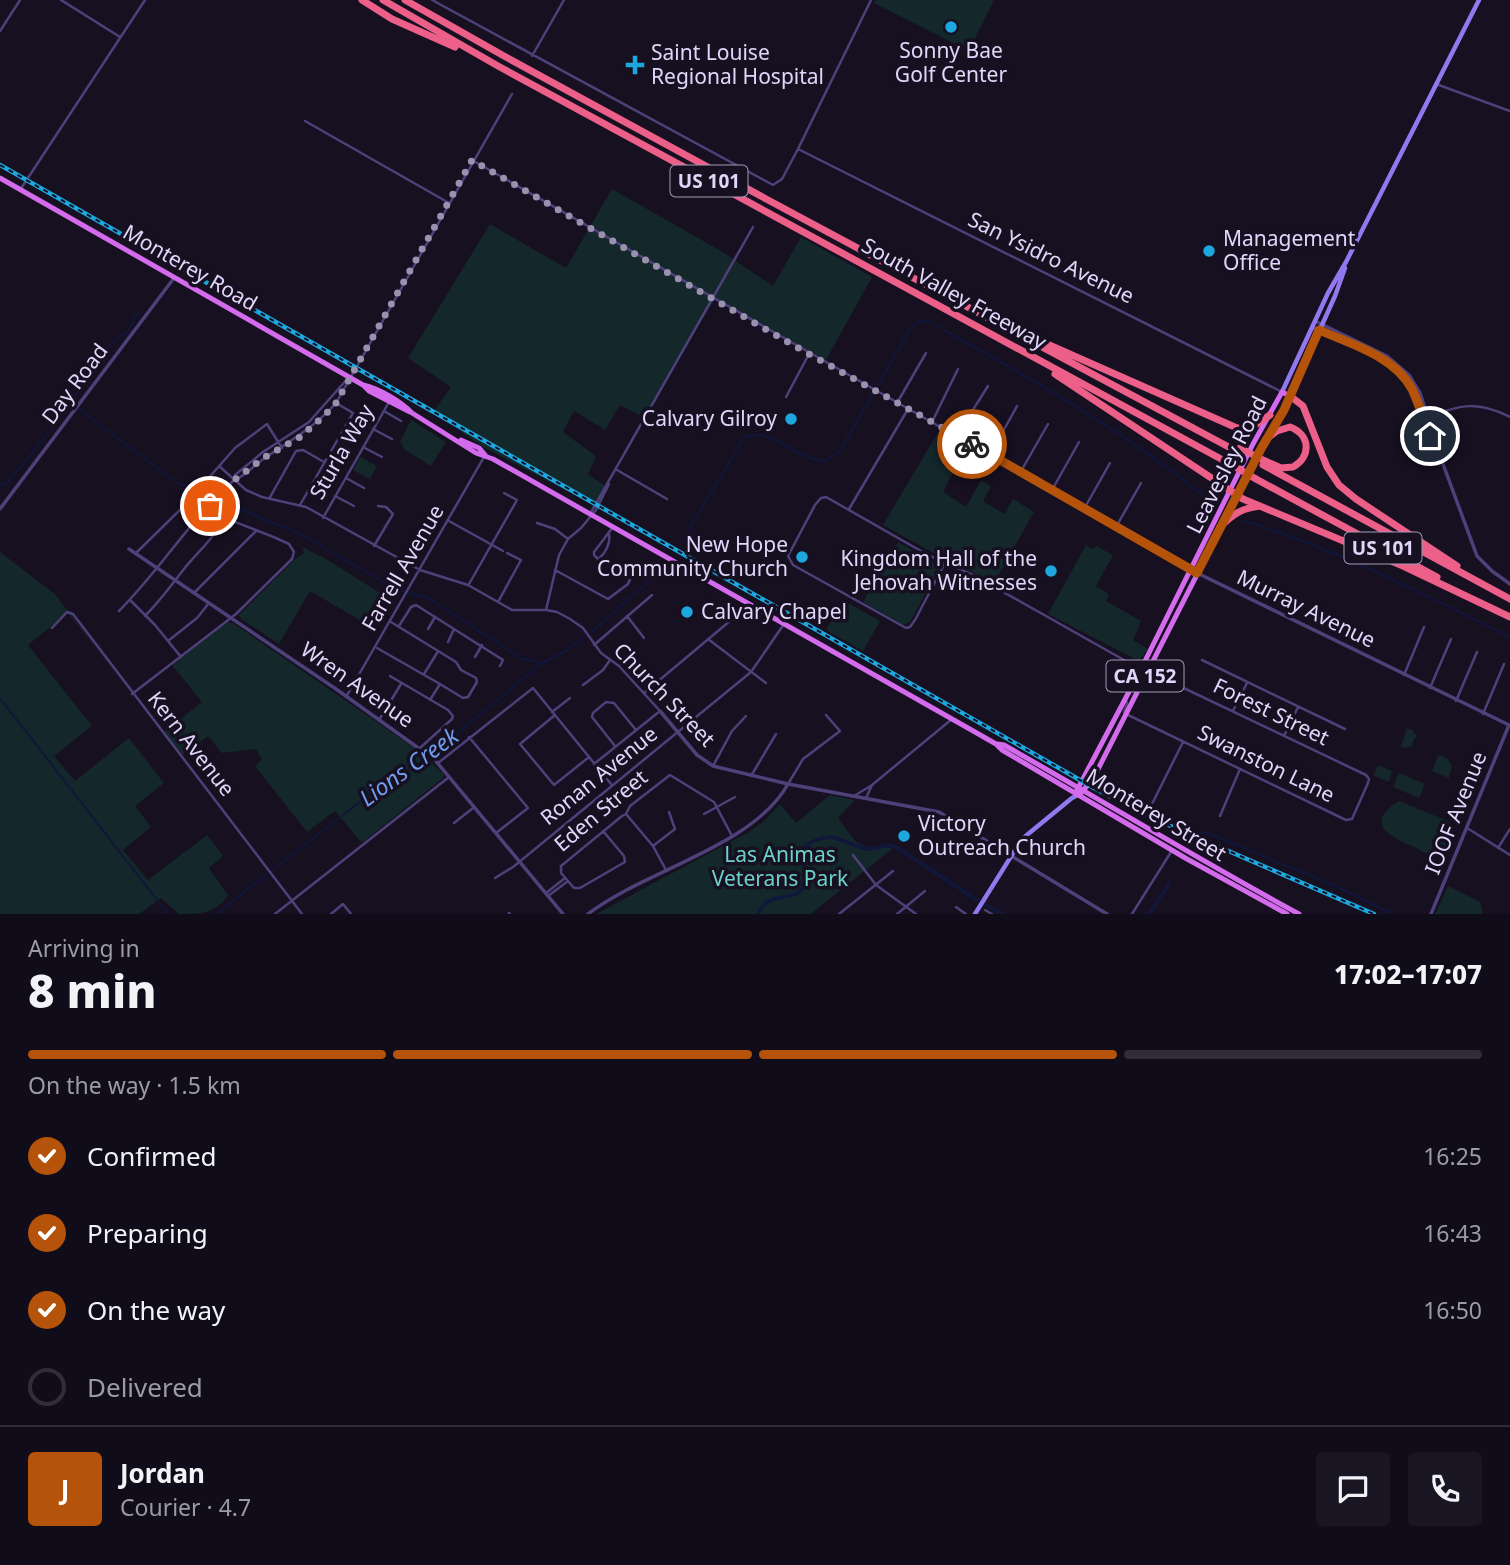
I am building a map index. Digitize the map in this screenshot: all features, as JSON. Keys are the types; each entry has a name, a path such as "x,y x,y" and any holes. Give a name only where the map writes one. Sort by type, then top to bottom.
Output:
{"highway":[{"path":"362,0 392,19 520,78"},
{"name":"South Valley Freeway","path":"383,0 520,78 1510,617"},
{"name":"South Valley Freeway","path":"405,0 1001,326 1264,463 1510,599"},
{"path":"1001,326 1048,343 1237,428 1251,428 1270,415"},
{"path":"1036,359 1233,494 1408,568 1510,617"},
{"path":"1286,394 1303,405 1327,467 1342,488 1477,581"},
{"path":"1264,463 1281,468 1293,467 1304,457 1307,444 1302,433 1290,427 1277,431 1266,439"},
{"path":"1220,527 1240,510 1261,506"}],"main road":[{"name":"Leavesley Road","path":"1194,572 1220,527 1233,494 1266,439 1313,324 1479,0"},
{"name":"Monterey Road","path":"0,178 749,605"},
{"name":"Leavesley Road","path":"1080,791 1093,779 1270,415 1286,394 1321,327 1339,287 1346,262"},
{"name":"Monterey Road","path":"363,386 379,392 412,413"},
{"name":"Monterey Street","path":"749,605 996,744 1002,750 1107,804 1173,848 1299,914"},
{"name":"Leavesley Road","path":"1080,791 1126,699 1144,671"},
{"path":"1093,779 1095,792 1107,804"},
{"name":"Monterey Street","path":"1080,791 1287,914"},
{"path":"975,914 1022,839 1080,791"}],"street":[{"path":"0,31 20,0"},
{"path":"61,0 120,37"},
{"path":"20,190 145,0"},
{"path":"432,0 767,184 776,185 798,149 871,0"},
{"path":"532,56 564,0"},
{"path":"1436,84 1510,111"},
{"path":"233,481 235,475 247,464 309,422 349,377 512,94"},
{"path":"305,121 449,203"},
{"name":"San Ysidro Avenue","path":"798,149 1286,394"},
{"name":"Murray Avenue","path":"472,160 1194,572 1510,725"},
{"path":"546,610 559,555 568,539 596,510 753,227"},
{"name":"Day Road","path":"0,509 174,278"},
{"path":"1313,324 1369,346 1409,374 1420,393 1436,445"},
{"path":"1321,327 1377,356 1398,371 1412,390 1478,556 1488,568 1510,584"},
{"path":"897,403 926,353"},
{"path":"786,397 809,354"},
{"path":"932,422 958,369"},
{"path":"119,611 220,493 233,481 313,427 336,403 347,387 349,377"},
{"path":"957,435 988,386"},
{"name":"Sturla Way","path":"323,518 389,402"},
{"path":"300,505 353,413 336,403"},
{"path":"1429,417 1451,408 1468,405 1492,409 1510,417"},
{"path":"990,455 1017,406"},
{"path":"848,510 908,409"},
{"path":"384,411 401,421"},
{"path":"1020,473 1048,424"},
{"path":"206,481 235,448 267,425 282,448"},
{"path":"373,429 392,439"},
{"path":"1052,490 1079,442"},
{"path":"363,447 382,457"},
{"path":"269,499 296,451 303,450 324,463"},
{"name":"Farrell Avenue","path":"346,697 485,455"},
{"path":"1084,509 1110,463"},
{"name":"Church Street","path":"219,466 246,490 269,499 300,505 420,570 468,585 519,611 546,610 561,614 583,628 594,645 619,666 697,755 713,765 788,784 939,812 1107,914"},
{"path":"617,470 667,499"},
{"path":"346,478 364,488"},
{"path":"1116,527 1141,483"},
{"path":"468,585 517,500 504,493"},
{"path":"335,496 354,506"},
{"name":"Forest Street","path":"945,563 915,620 906,628 790,562 788,552 818,501 826,498 945,563 975,576 1144,671 1369,778"},
{"path":"132,694 232,618 292,559 294,552 289,544 185,504 136,553"},
{"path":"374,547 393,514 386,507 378,506"},
{"path":"145,616 165,596 214,535 223,517"},
{"path":"449,521 521,560 498,602"},
{"path":"537,523 555,529 568,539"},
{"path":"609,534 610,542 598,559 594,552 613,527"},
{"path":"194,593 256,530"},
{"name":"Wren Avenue","path":"129,548 425,752 450,776 563,914"},
{"path":"555,570 608,599 628,584 632,575"},
{"path":"594,645 652,596"},
{"path":"130,600 181,657"},
{"path":"168,641 197,618 209,603"},
{"path":"399,626 411,607 416,605 503,660 499,666"},
{"path":"644,693 749,605"},
{"name":"Kern Avenue","path":"52,628 67,612 72,614 302,914"},
{"path":"428,629 435,616"},
{"path":"627,616 644,638"},
{"path":"376,647 463,698 468,697 477,681 461,670 456,662 390,622"},
{"name":"Ronan Avenue","path":"495,878 520,862 751,672 784,624"},
{"path":"1404,674 1424,627"},
{"path":"448,642 455,628"},
{"path":"708,639 766,683"},
{"path":"1430,688 1451,639"},
{"path":"475,657 482,645"},
{"path":"424,674 438,652"},
{"path":"1456,701 1477,652"},
{"path":"583,685 603,670 610,660"},
{"path":"1202,660 1345,729"},
{"path":"1483,713 1504,664"},
{"path":"390,676 452,712 453,719 420,748"},
{"path":"1233,712 1247,682"},
{"path":"379,720 402,683"},
{"path":"430,700 440,684"},
{"path":"438,763 533,688 612,785"},
{"path":"570,698 520,744 554,785 589,757"},
{"path":"1126,699 1126,714"},
{"path":"615,747 592,717 606,702 614,703 636,730"},
{"path":"1284,736 1298,706"},
{"path":"594,764 660,711"},
{"name":"Swanston Lane","path":"1126,714 1349,821 1369,778"},
{"path":"588,914 732,836 765,814 803,760 840,732 826,715"},
{"path":"713,765 732,731 746,716"},
{"path":"855,796 952,719"},
{"name":"IOOF Avenue","path":"1431,914 1510,725"},
{"path":"751,776 776,734"},
{"path":"469,737 528,808 496,833"},
{"path":"1150,808 1183,741"},
{"path":"1220,816 1240,769"},
{"name":"Eden Street","path":"547,894 566,879 561,866 668,776 673,775 710,799 718,808"},
{"path":"275,914 450,776"},
{"path":"866,798 872,785"},
{"path":"704,814 735,797"},
{"path":"454,823 474,807"},
{"path":"718,808 732,836"},
{"path":"653,846 675,829 669,811"},
{"path":"626,814 653,846 666,870"},
{"path":"1467,828 1510,855"},
{"path":"1498,848 1510,829"},
{"path":"566,879 577,888 623,865 626,861 603,831"},
{"path":"1132,914 1173,848"},
{"path":"853,855 876,885 916,914"},
{"path":"839,914 893,871"},
{"path":"897,914 925,891"},
{"path":"331,914 343,904 351,914"},
{"path":"956,907 966,914"},
{"path":"985,910 992,914"}],"green space":[{"name":"Sonny Bae Golf Center","path":"876,0 994,0 969,51 874,3"},
{"path":"612,189 721,251 773,286 801,237 872,277 826,360 715,299 643,417 620,405 605,430 574,411 563,432 596,456 588,474 608,488 598,507 483,447 433,412 451,387 408,358 490,224 566,268"},
{"path":"411,420 446,442 431,466 405,450 400,442"},
{"path":"940,429 967,445 943,492 966,507 981,480 991,486 983,501 1004,514 1013,499 1034,512 994,583 883,525"},
{"path":"360,457 377,466 370,479 353,470"},
{"path":"898,542 932,561 939,569 910,622 903,625 863,602"},
{"path":"1086,545 1093,549 1096,546 1113,555 1096,586 1109,594 1106,601 1141,621 1133,640 1148,649 1139,661 1048,614"},
{"path":"302,547 380,593 363,622 310,591 279,644 239,615 304,553"},
{"path":"0,552 55,594 132,695 68,613 28,645 92,726 54,756 75,781 129,738 164,783 135,806 151,827 123,850 148,880 207,835 223,856 209,868 228,895 219,906 200,913 179,914 161,898 139,914 0,914"},
{"path":"843,600 880,621 863,651 826,630"},
{"path":"225,622 233,623 419,751 444,774 443,778 362,843 335,811 307,832 255,766 262,759 256,749 222,753 208,736 182,755 164,732 202,702 172,665"},
{"path":"1407,729 1411,729 1417,736 1412,747 1403,748 1401,746"},
{"path":"1438,756 1447,758 1452,766 1449,778 1432,771"},
{"path":"1379,765 1392,771 1389,782 1373,775"},
{"path":"1399,773 1425,784 1419,798 1393,787"},
{"name":"Las Animas Veterans Park","path":"830,795 855,800 838,818 856,842 863,845 865,851 887,847 892,849 811,914 596,914 747,833 764,821 780,804 796,823"},
{"path":"1399,801 1448,821 1455,836 1448,851 1438,855 1428,854 1387,832 1381,822 1383,815"},
{"path":"1448,886 1480,902 1483,914 1435,914"}],"waterway":[{"path":"70,402 103,362 110,343 127,333 138,312"},
{"path":"877,386 911,328 918,322 928,321 1108,426 1209,500"},
{"path":"681,543 744,438 763,436 804,455 825,461 839,452 873,394"},
{"path":"51,429 58,412 69,402 74,406"},
{"path":"79,409 176,482 304,536 395,589 428,598 523,659 543,663 566,651 584,637"},
{"path":"0,485 7,483 47,435"},
{"path":"1245,521 1347,559 1510,637"},
{"path":"592,632 659,572"},
{"name":"Lions Creek","path":"274,869 384,783 434,753 542,663"},
{"name":"Lions Creek","path":"0,698 168,914"},
{"path":"1188,848 1197,834 1205,832 1331,884 1393,914"},
{"path":"758,914 771,900 799,891 807,871 800,852 811,843 828,837 862,848 888,845 896,847 977,900"},
{"name":"Lions Creek","path":"216,914 267,874"},
{"path":"1149,914 1169,884"},
{"path":"986,905 1002,914"}],"railway":[{"path":"0,165 1094,788 1150,817 1374,914"}],"way so far":[{"path":"210,506 228,485 265,457 300,437 336,403 472,160 800,349 972,444"}],"place":[{"name":"Sonny Bae Golf Center","path":"951,27"},
{"name":"Saint Louise Regional Hospital","path":"635,65"},
{"name":"Management Office","path":"1209,251"},
{"name":"Calvary Gilroy","path":"791,419"},
{"name":"New Hope Community Church","path":"802,557"},
{"name":"Kingdom Hall of the Jehovah Witnesses","path":"1051,571"},
{"name":"Calvary Chapel","path":"687,612"},
{"name":"Victory Outreach Church","path":"904,836"}],"route":[{"path":"972,444 1197,573 1284,410 1319,330 1377,356 1398,371 1412,390 1430,436"}]}
